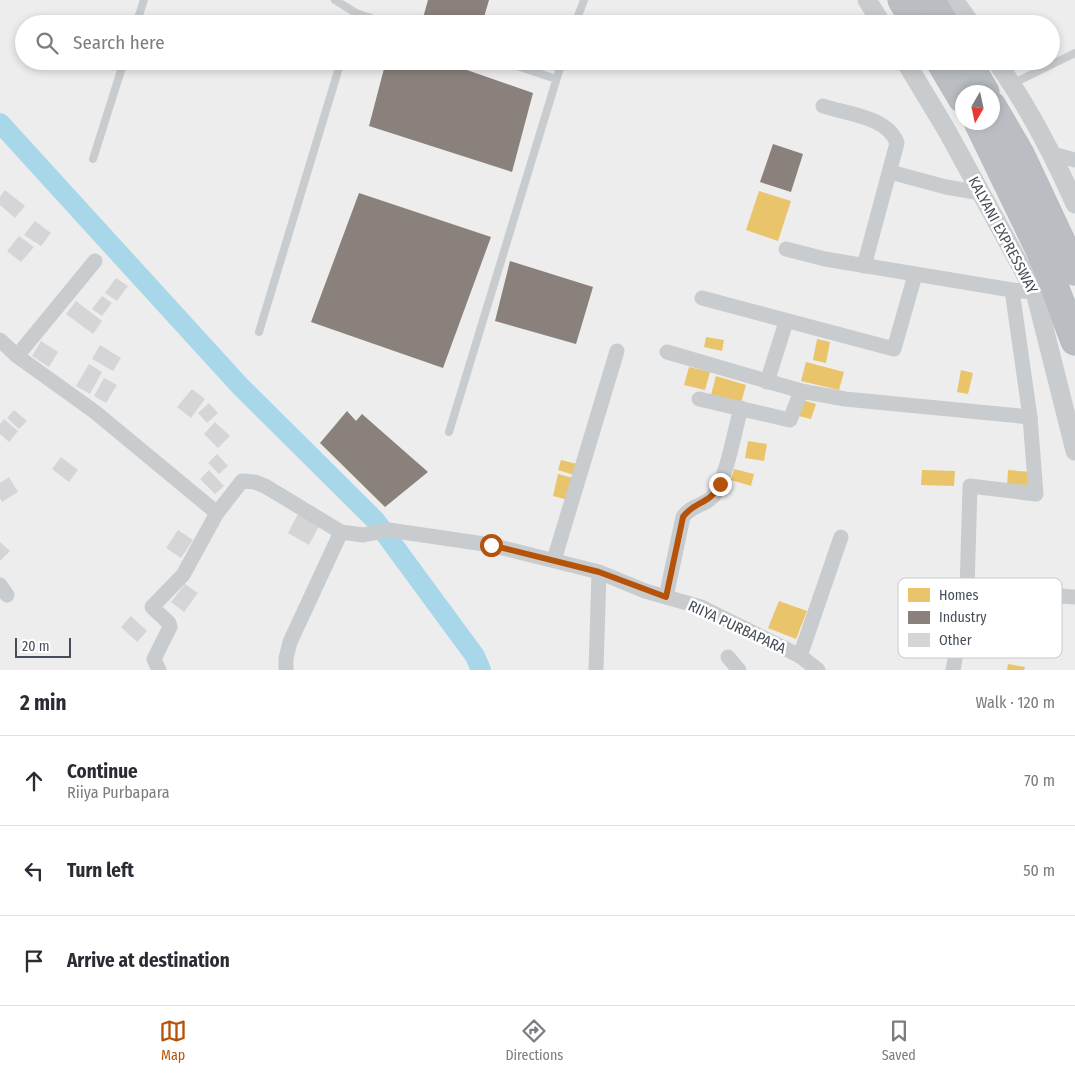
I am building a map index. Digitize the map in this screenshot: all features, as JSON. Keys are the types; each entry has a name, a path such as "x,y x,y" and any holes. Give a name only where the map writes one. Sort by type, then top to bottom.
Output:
{"highway":[{"path":"902,0 911,15"},
{"path":"931,0 940,15"},
{"path":"945,70 955,86"},
{"path":"972,70 981,85"},
{"path":"1000,120 1020,154 1075,271"},
{"name":"KALYANI EXPRESSWAY","path":"982,130 1041,252 1075,341"}],"street":[{"path":"867,0 876,15"},
{"path":"954,0 964,15"},
{"name":"KALYANI EXPRESSWAY","path":"911,70 946,128 1035,292 1075,451"},
{"path":"1002,70 1053,154 1075,204"},
{"path":"823,106 884,125 894,134 897,143 864,266"},
{"path":"1053,154 1075,160"},
{"path":"890,172 946,187 981,193"},
{"path":"786,249 915,275 1035,292"},
{"path":"17,356 96,260"},
{"path":"702,298 786,322 894,349 915,275"},
{"path":"967,578 970,486 1036,494 1030,417 1012,290"},
{"path":"767,382 786,322"},
{"path":"0,340 17,356 95,412 217,513"},
{"path":"554,560 617,351"},
{"path":"667,352 800,391 845,399 1030,417"},
{"path":"699,399 790,420 800,391"},
{"path":"666,597 683,517 688,510 708,500 720,484 741,408"},
{"path":"159,670 154,659 170,627 169,623 152,608 184,575 217,513 242,481 248,480 265,486 341,532 290,642 286,658 286,670"},
{"name":"RIIYA PURBAPARA","path":"341,532 363,535 389,530 491,545 599,572 666,597 701,607 800,656 818,670"},
{"path":"800,656 841,537"},
{"path":"596,670 599,572"},
{"path":"1062,596 1075,597"},
{"path":"728,658 739,670"}],"lane":[{"path":"139,15 144,0"},
{"path":"335,0 362,15"},
{"path":"578,15 584,0"},
{"path":"1060,60 1075,53"},
{"path":"92,159 121,70"},
{"path":"260,332 338,70"},
{"path":"529,70 556,79"},
{"path":"449,432 559,70"},
{"path":"1012,84 1040,70"}],"building: Homes":[{"path":"759,191 791,201 778,241 746,230"},
{"path":"706,337 724,340 722,351 704,347"},
{"path":"817,339 830,342 826,363 813,360"},
{"path":"806,362 844,372 839,390 801,381"},
{"path":"689,367 710,372 705,390 684,385"},
{"path":"961,370 973,373 968,394 957,392"},
{"path":"716,376 746,385 741,403 711,395"},
{"path":"799,399 816,404 811,419 795,415"},
{"path":"748,441 767,444 764,461 745,458"},
{"path":"561,460 577,464 574,475 558,470"},
{"path":"734,469 754,474 751,486 731,480"},
{"path":"922,470 955,471 954,486 921,485"},
{"path":"1008,470 1031,472 1030,489 1007,487"},
{"path":"558,474 573,478 568,500 553,496"},
{"path":"779,601 807,611 796,639 768,628"},
{"path":"1008,664 1025,667 1024,670 1007,670"}],"building: Industry":[{"path":"428,0 489,0 485,15 424,15"},
{"path":"384,70 467,70 533,93 512,172 369,126"},
{"path":"773,144 803,154 791,192 760,182"},
{"path":"359,193 491,237 443,368 311,322"},
{"path":"510,261 593,287 576,344 495,321"},
{"path":"347,411 356,421 362,414 428,472 385,507 320,443"}],"building: Other":[{"path":"5,190 25,206 15,218 0,205 0,197"},
{"path":"35,221 51,233 41,246 24,235"},
{"path":"19,236 34,247 21,262 7,251"},
{"path":"116,278 128,286 117,301 105,293"},
{"path":"102,296 112,303 102,316 92,309"},
{"path":"76,301 102,321 93,334 66,314"},
{"path":"41,341 58,352 49,367 32,356"},
{"path":"100,345 121,358 113,371 92,359"},
{"path":"89,364 102,372 90,394 76,386"},
{"path":"104,378 117,385 106,403 94,396"},
{"path":"192,389 205,399 191,418 177,407"},
{"path":"209,403 218,413 207,423 198,413"},
{"path":"14,410 27,421 19,429 7,418"},
{"path":"4,419 18,431 9,442 0,434 0,424"},
{"path":"215,422 230,436 218,448 204,434"},
{"path":"217,454 228,466 219,474 208,463"},
{"path":"61,457 78,470 69,482 52,469"},
{"path":"209,470 224,486 215,494 200,479"},
{"path":"9,477 18,492 2,502 0,498 0,483"},
{"path":"300,510 321,522 309,545 288,533"},
{"path":"178,530 193,540 181,558 166,548"},
{"path":"0,542 10,551 0,561"},
{"path":"185,584 198,593 184,612 171,602"},
{"path":"131,616 147,631 137,642 121,627"}],"waterway":[{"path":"0,123 240,386 375,520 475,656 481,670"}],"route":[{"path":"491,545 599,572 645,591 666,597 683,517 688,510 714,495 720,484"}]}
